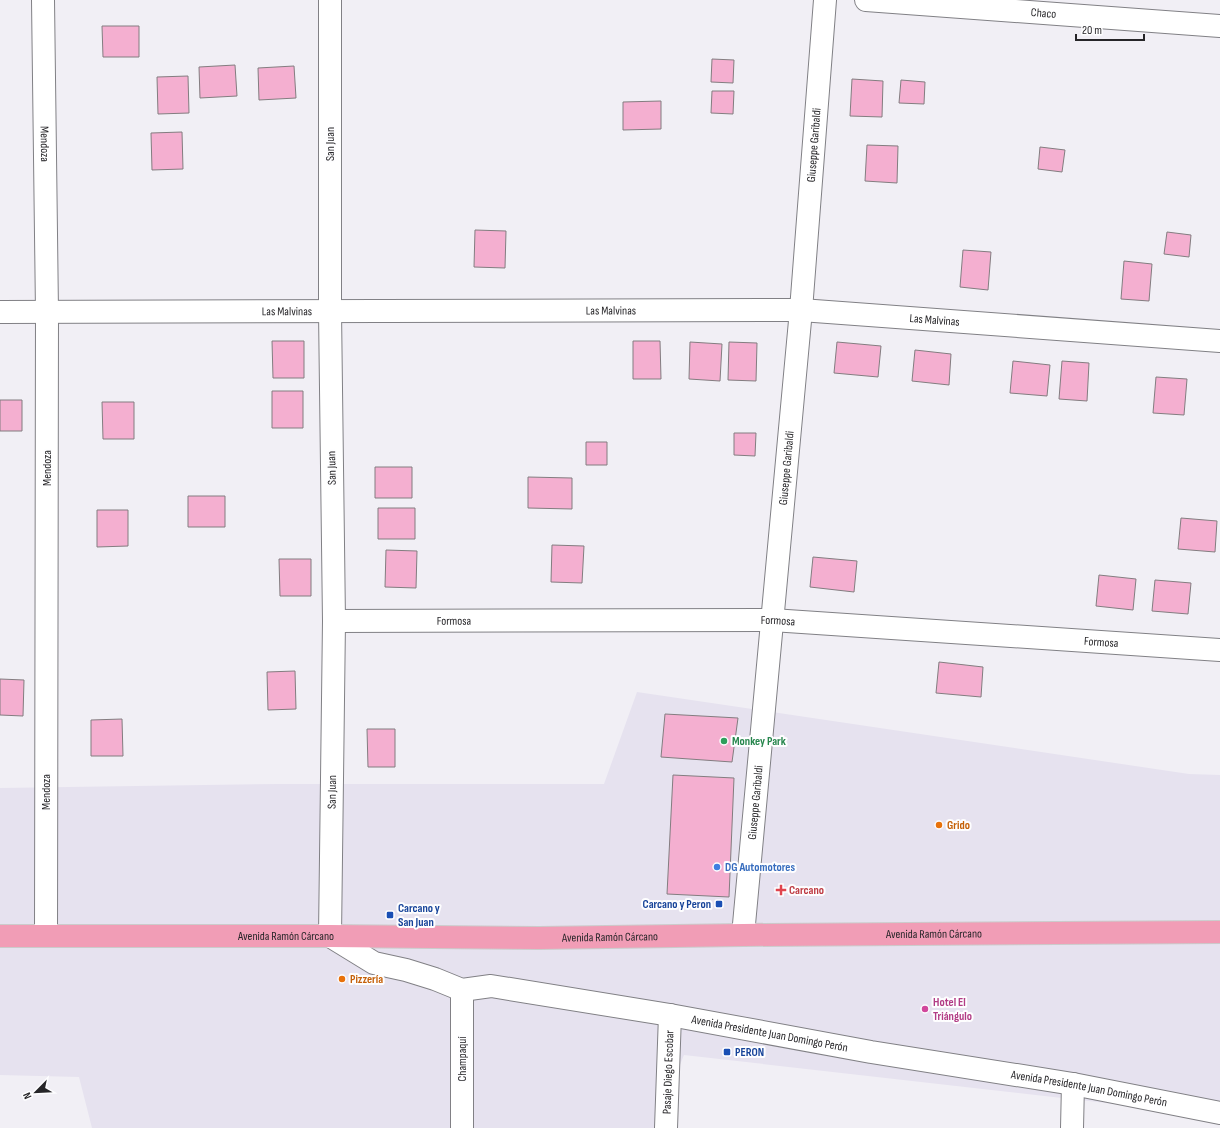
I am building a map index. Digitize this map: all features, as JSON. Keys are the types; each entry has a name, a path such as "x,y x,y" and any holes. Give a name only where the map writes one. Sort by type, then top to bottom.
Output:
{"main road":[{"name":"Avenida Ramón Cárcano","path":"0,936 330,936 539,938 743,935 1220,932"}],"street":[{"name":"Mendoza","path":"43,0 47,312 46,936"},
{"name":"San Juan","path":"330,0 330,311 334,622 330,936"},
{"name":"Giuseppe Garibaldi","path":"743,935 801,310 825,0"},
{"name":"Chaco","path":"866,0 1220,26"},
{"name":"Las Malvinas","path":"0,312 801,310 1220,341"},
{"name":"Formosa","path":"334,622 772,620 1220,650"},
{"path":"330,936 374,963 434,978 462,990"},
{"name":"Avenida Presidente Juan Domingo Perón","path":"462,990 491,986 670,1015 871,1052 1073,1084 1220,1113"},
{"name":"Champaquí","path":"462,990 462,1128"},
{"name":"Pasaje Diego Escobar","path":"666,1128 670,1015"},
{"path":"1072,1128 1073,1084"}],"shaded area":[{"path":"637,692 1189,774 1220,775 1220,1116 684,1055 654,1128 92,1128 79,1077 0,1075 0,788 278,784 604,784"}],"building":[{"path":"102,26 139,26 139,57 103,57"},
{"path":"712,59 734,60 733,83 711,82"},
{"path":"235,65 237,96 200,98 199,67"},
{"path":"294,66 296,98 259,100 258,68"},
{"path":"188,76 189,113 158,114 157,77"},
{"path":"852,79 883,81 882,117 850,116"},
{"path":"901,80 925,82 924,104 899,103"},
{"path":"712,91 734,91 733,114 711,113"},
{"path":"661,101 661,129 623,130 623,102"},
{"path":"182,132 183,169 152,170 151,133"},
{"path":"867,145 898,146 897,183 865,181"},
{"path":"1040,147 1065,150 1062,172 1038,169"},
{"path":"475,230 506,231 505,268 474,267"},
{"path":"1167,232 1191,235 1189,257 1164,254"},
{"path":"963,250 991,252 988,290 960,287"},
{"path":"1124,261 1152,264 1149,301 1121,299"},
{"path":"272,341 304,341 304,378 273,378"},
{"path":"633,341 660,341 661,379 633,379"},
{"path":"690,342 722,344 720,381 689,379"},
{"path":"729,342 757,343 756,381 728,380"},
{"path":"837,342 881,346 878,377 834,373"},
{"path":"915,350 951,354 949,385 912,381"},
{"path":"1013,361 1050,365 1047,396 1010,393"},
{"path":"1062,361 1089,363 1087,401 1059,399"},
{"path":"1156,377 1187,379 1184,415 1153,413"},
{"path":"272,391 303,391 303,428 272,428"},
{"path":"0,400 22,400 22,431 0,431"},
{"path":"102,402 134,402 134,439 103,439"},
{"path":"734,433 756,433 755,456 734,455"},
{"path":"586,442 607,442 607,465 586,465"},
{"path":"375,467 412,467 412,498 375,498"},
{"path":"528,477 572,478 572,509 528,508"},
{"path":"188,496 225,496 225,527 188,527"},
{"path":"378,508 415,508 415,539 378,539"},
{"path":"97,510 128,510 128,546 97,547"},
{"path":"1181,518 1217,521 1215,552 1178,549"},
{"path":"552,545 584,546 582,583 551,582"},
{"path":"386,550 417,551 416,588 385,587"},
{"path":"813,557 857,561 854,592 810,587"},
{"path":"279,559 311,559 311,596 280,596"},
{"path":"1099,575 1136,579 1133,610 1096,606"},
{"path":"1155,580 1191,583 1188,614 1152,611"},
{"path":"939,662 983,667 981,697 936,693"},
{"path":"295,671 296,709 268,710 267,672"},
{"path":"0,679 24,680 23,716 0,715"},
{"path":"665,714 738,718 732,762 661,757"},
{"path":"122,719 123,756 91,756 91,720"},
{"path":"367,729 395,729 395,767 368,767"},
{"path":"673,775 734,778 729,897 667,894"}],"place":[{"name":"Monkey Park","path":"724,741"},
{"name":"Grido","path":"939,825"},
{"name":"DG Automotores","path":"717,867"},
{"name":"Carcano","path":"781,890"},
{"name":"Carcano y Peron","path":"719,904"},
{"name":"Carcano y San Juan","path":"390,915"},
{"name":"Pizzería","path":"342,979"},
{"name":"Hotel El Triángulo","path":"925,1009"},
{"name":"PERON","path":"727,1052"}]}
